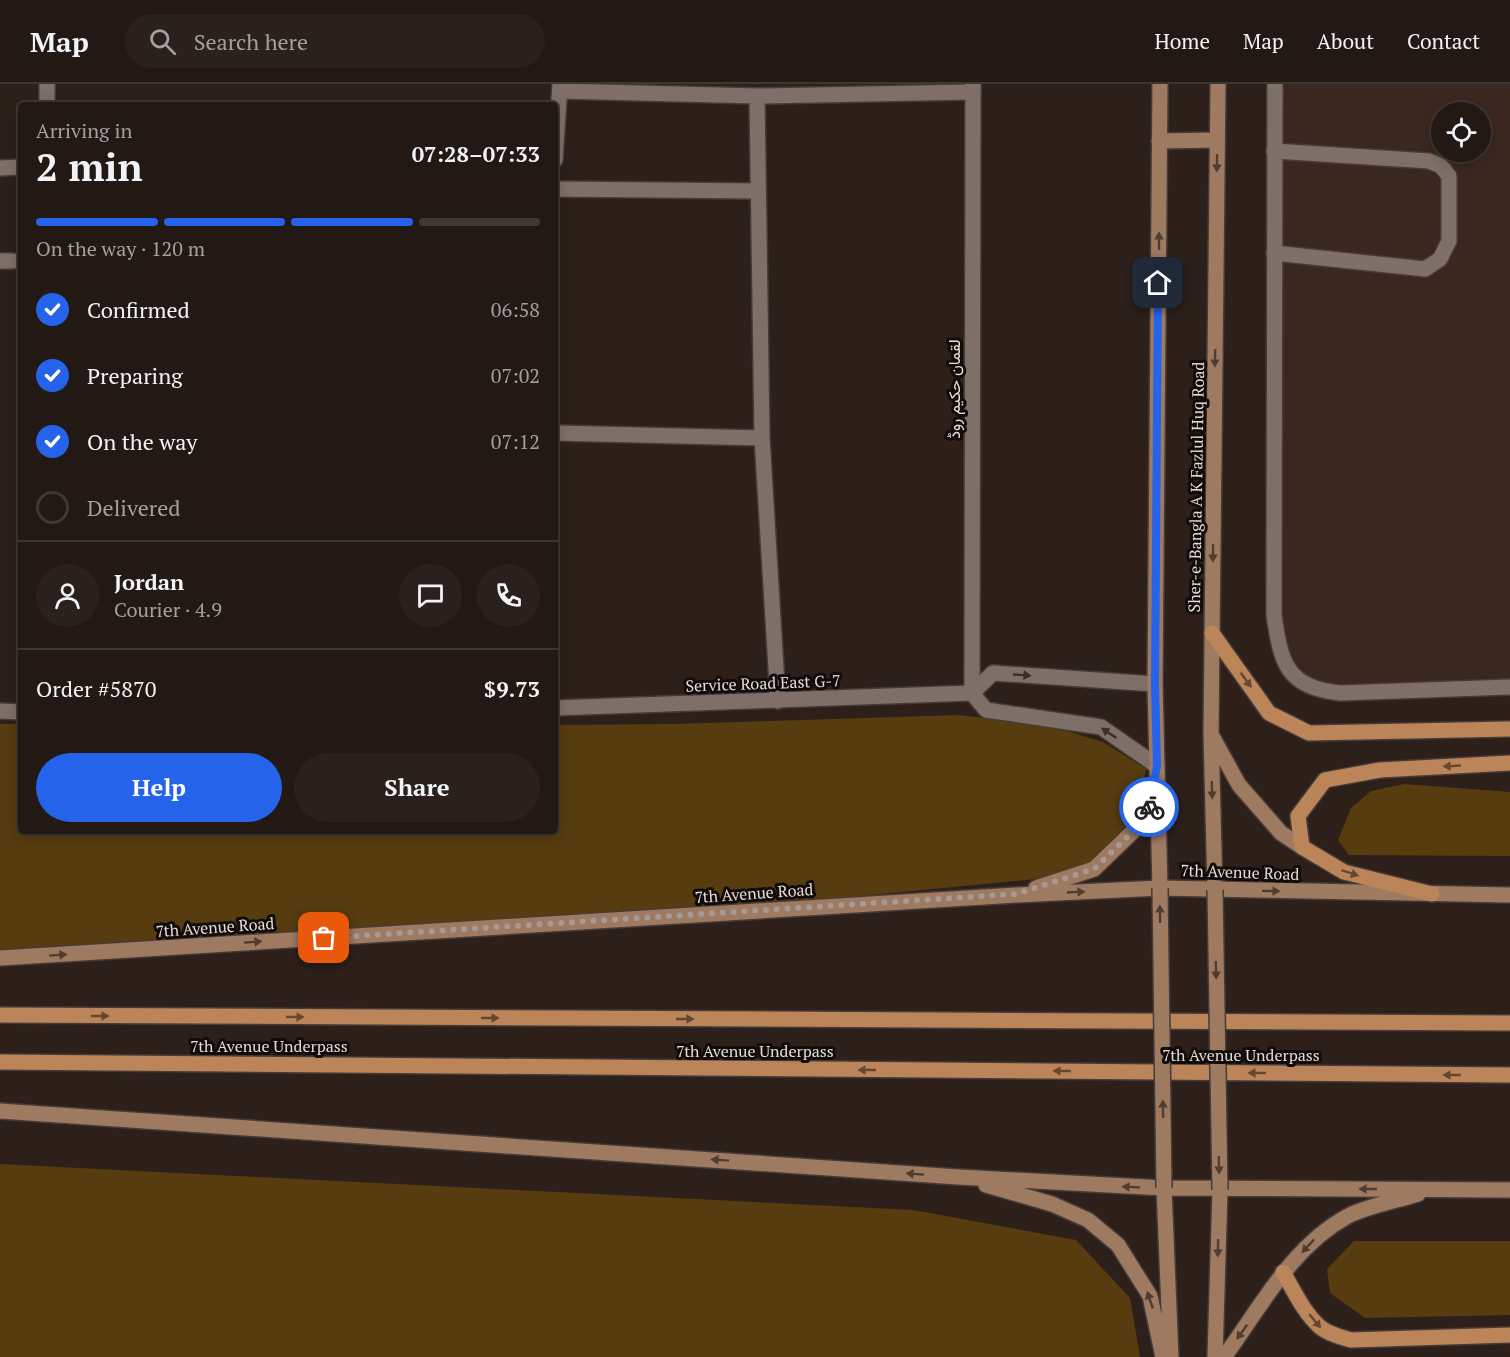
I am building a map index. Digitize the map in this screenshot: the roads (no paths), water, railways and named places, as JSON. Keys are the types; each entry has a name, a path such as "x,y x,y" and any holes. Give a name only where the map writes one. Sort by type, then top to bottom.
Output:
{"main road":[{"path":"1160,84 1155,684 1164,1188 1171,1357"},
{"name":"Sher-e-Bangla A K Fazlul Huq Road","path":"1218,84 1210,733 1220,1190"},
{"path":"1159,141 1218,140"},
{"path":"1212,633 1269,713 1309,734 1510,729"},
{"path":"1210,733 1239,785 1281,833 1344,872 1432,894"},
{"path":"1302,847 1298,816 1325,780 1380,770 1510,763"},
{"path":"1016,894 1094,869 1147,818 1157,766"},
{"name":"7th Avenue Road","path":"0,958 1016,894 1160,888 1510,895"},
{"name":"7th Avenue Underpass","path":"0,1015 1510,1023"},
{"name":"7th Avenue Underpass","path":"0,1062 1510,1075"},
{"path":"0,1111 958,1177 1164,1188 1510,1190"},
{"path":"958,1177 1052,1204 1088,1220 1118,1245 1150,1296 1163,1357"},
{"path":"1224,1357 1283,1272 1315,1239 1349,1215 1436,1189"},
{"path":"1215,1357 1220,1190"},
{"path":"1283,1272 1301,1303 1321,1328 1335,1336 1351,1340 1510,1335"}],"street":[{"path":"46,84 46,102"},
{"path":"1275,84 1274,615 1279,649 1284,662 1305,684 1321,691 1340,693 1510,687"},
{"path":"558,116 560,87 665,89 757,96 973,88"},
{"name":"لقمان حکیم روڈ","path":"972,693 973,88"},
{"path":"757,96 762,438 778,701"},
{"path":"1274,151 1429,161 1441,166 1449,176 1449,241 1440,259 1425,269 1274,253"},
{"path":"0,168 18,167"},
{"path":"558,189 758,191"},
{"path":"558,433 762,438"},
{"path":"1155,684 993,673 972,693 986,710 1101,727 1157,766"},
{"name":"Service Road East G-7","path":"558,708 972,693"},
{"path":"0,711 18,712"}]}
